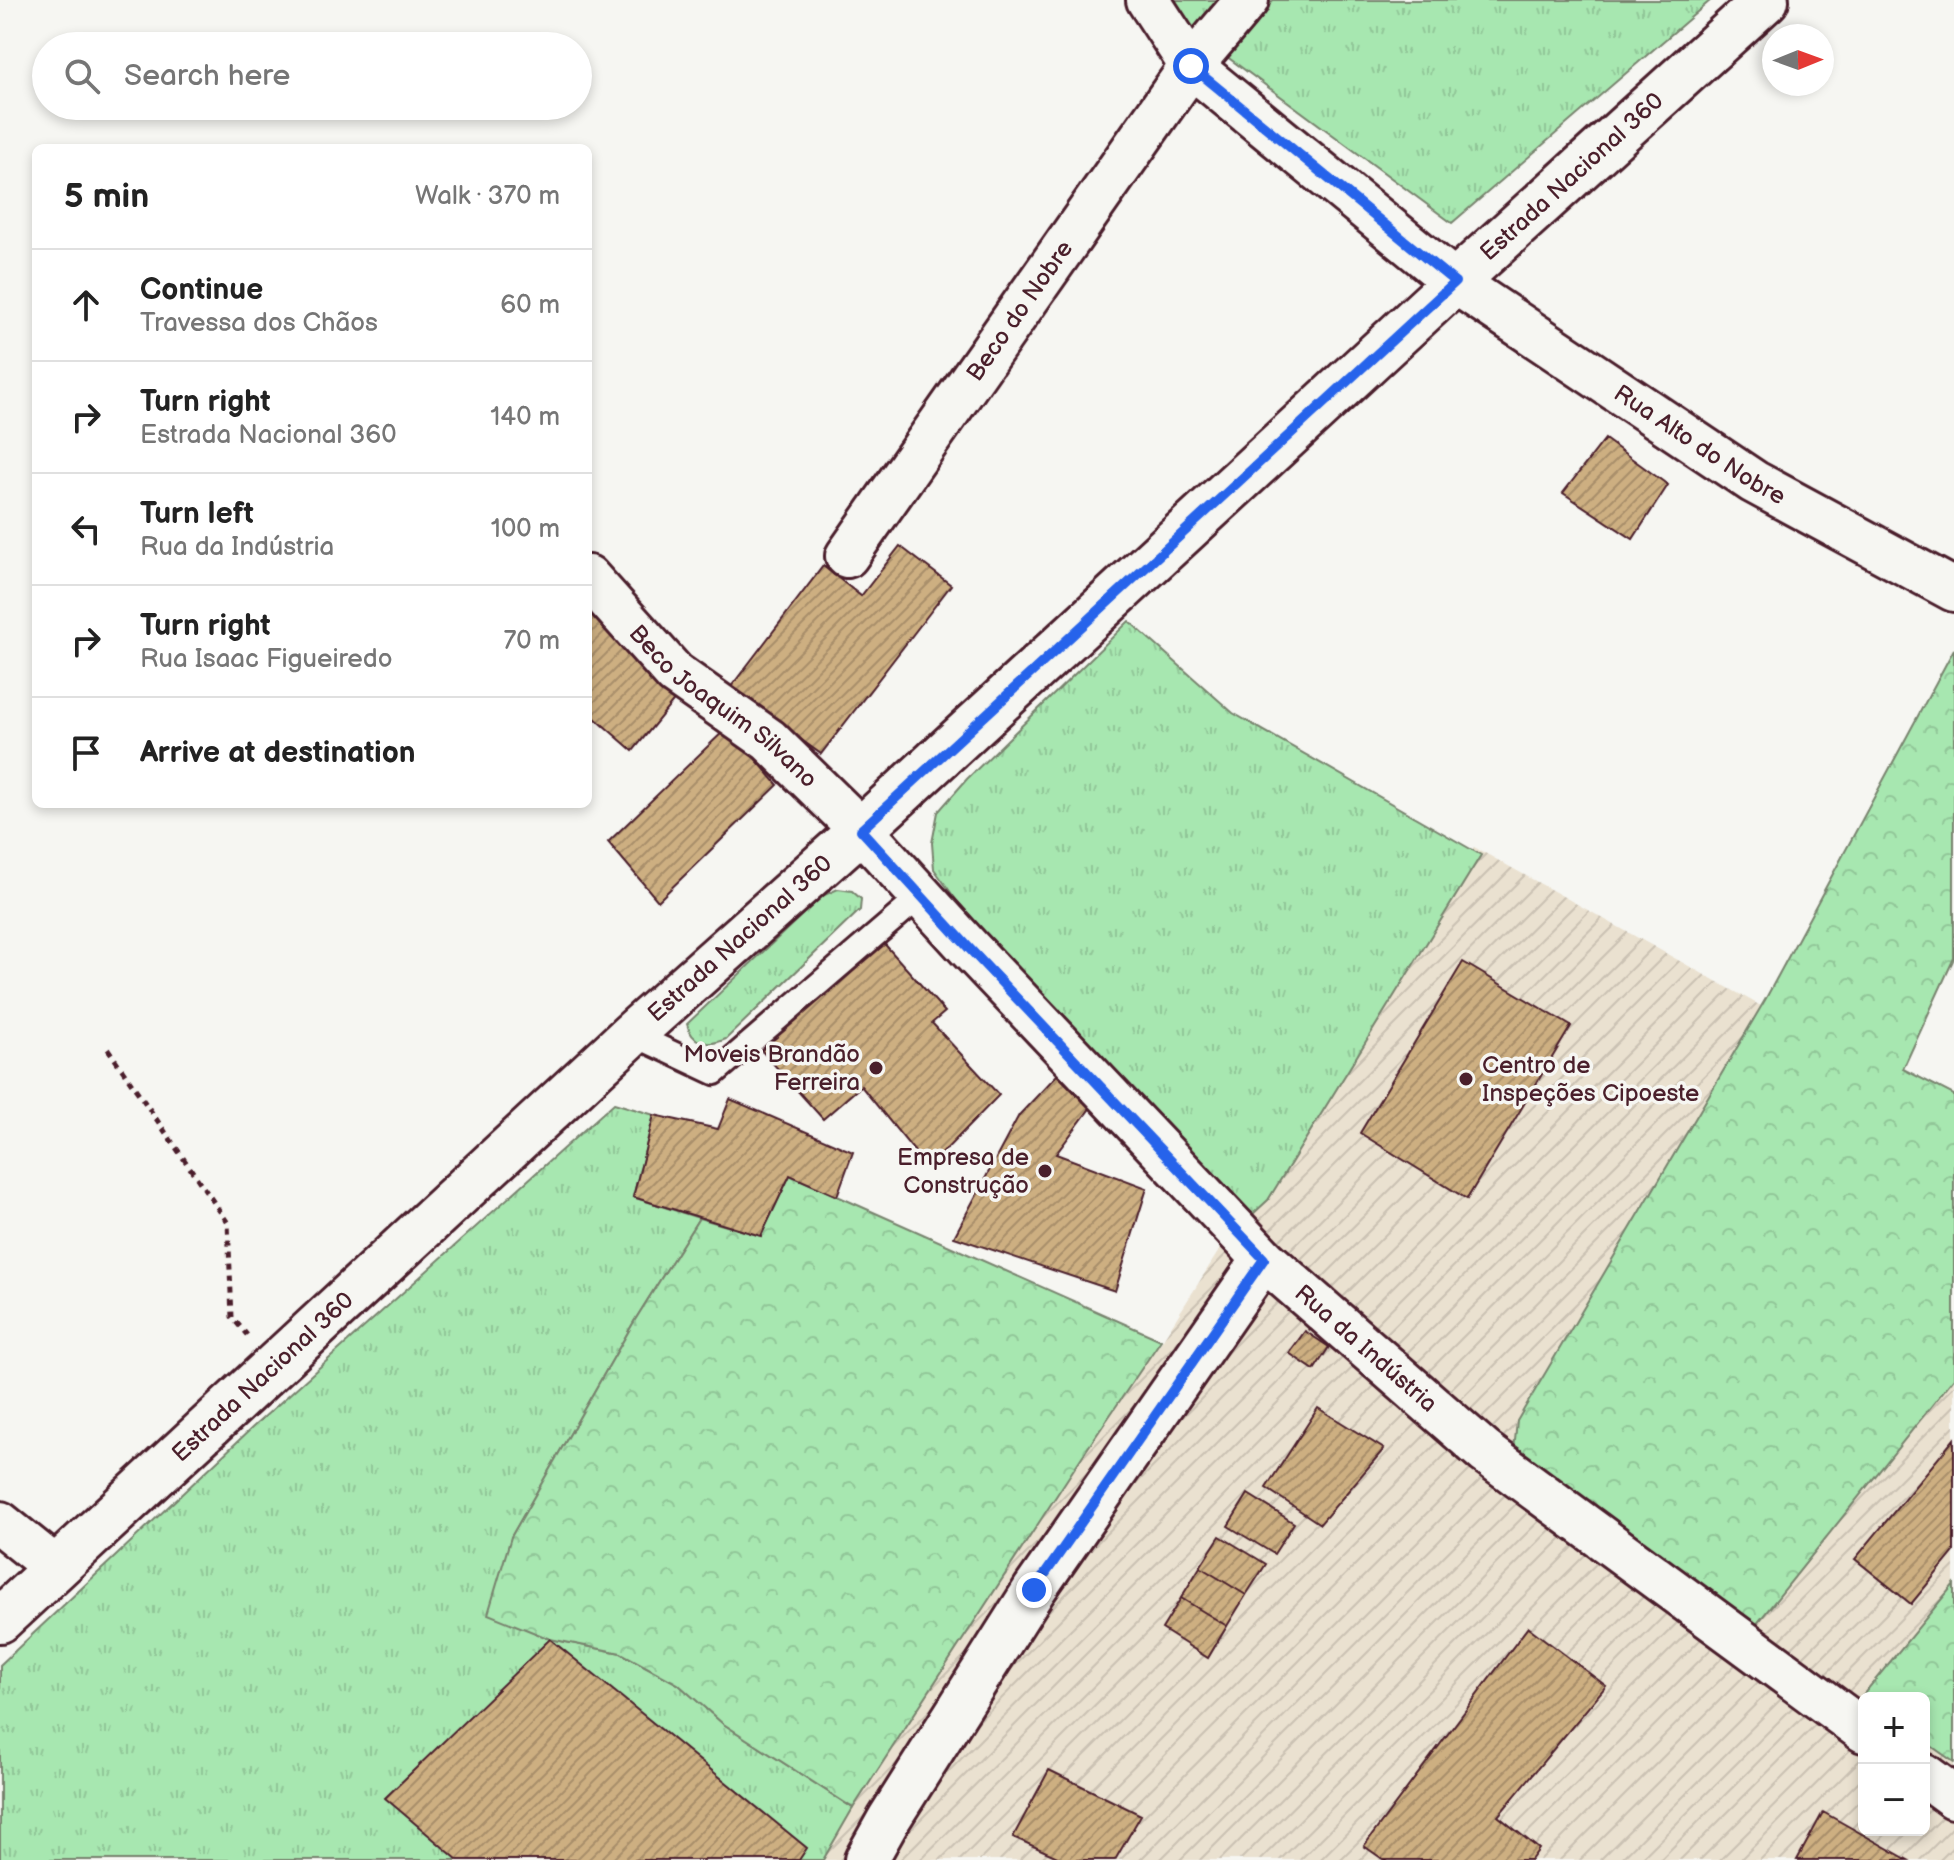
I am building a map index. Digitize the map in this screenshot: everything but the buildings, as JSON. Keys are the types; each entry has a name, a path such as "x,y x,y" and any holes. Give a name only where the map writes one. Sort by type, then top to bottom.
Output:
{"main road":[{"name":"Estrada Nacional 360","path":"7,1600 56,1568 632,1034 861,830 1766,0"}],"street":[{"name":"Rua Alto do Nobre","path":"1148,0 1191,66 1455,282 1754,482 1954,590"},
{"name":"Beco do Nobre","path":"847,556 1191,66 1247,0"},
{"name":"Beco Joaquim Silvano","path":"592,581 675,674 769,740 861,830"},
{"name":"Rua da Indústria","path":"861,830 1264,1259 1485,1452 1858,1727"},
{"path":"866,1860 1034,1590 1264,1259"},
{"path":"0,1523 56,1568"},
{"path":"1930,1779 1954,1797"}],"lane":[{"path":"632,1034 715,1073 921,896"}],"path":[{"path":"108,1049 228,1223 232,1317 273,1367"}],"shaded area":[{"path":"1474,847 1954,1113 1954,1860 0,1860 0,1689 580,1196 1160,1344"}],"green space":[{"path":"1148,0 1247,0 1191,66"},
{"path":"1273,0 1711,0 1452,223 1226,56"},
{"path":"1129,621 1233,713 1481,855 1268,1200 1241,1225 957,901 934,869 932,843 938,812 967,779"},
{"path":"1954,649 1954,958 1903,1069 1954,1095 1954,1378 1748,1635 1513,1460 1517,1421 1765,1000"},
{"path":"838,889 852,891 861,899 860,910 726,1039 713,1043 697,1040 687,1024 822,896"},
{"path":"614,1103 654,1115 633,1197 699,1218 635,1320 511,1537 550,1639 621,1653 678,1684 722,1723 853,1808 823,1860 0,1860 0,1665 253,1427"},
{"path":"790,1175 1161,1340 853,1808 722,1723 678,1684 621,1653 550,1639 488,1614 511,1537 635,1320 699,1218 761,1236"},
{"path":"1954,1584 1954,1762 1930,1745 1930,1692 1865,1692"}],"place":[{"name":"Moveis Brandão Ferreira","path":"876,1068"},
{"name":"Centro de Inspeções Cipoeste","path":"1466,1079"},
{"name":"Empresa de Construção","path":"1045,1171"}],"route":[{"path":"1034,1590 1264,1259 861,830 1455,282 1191,66"}]}
